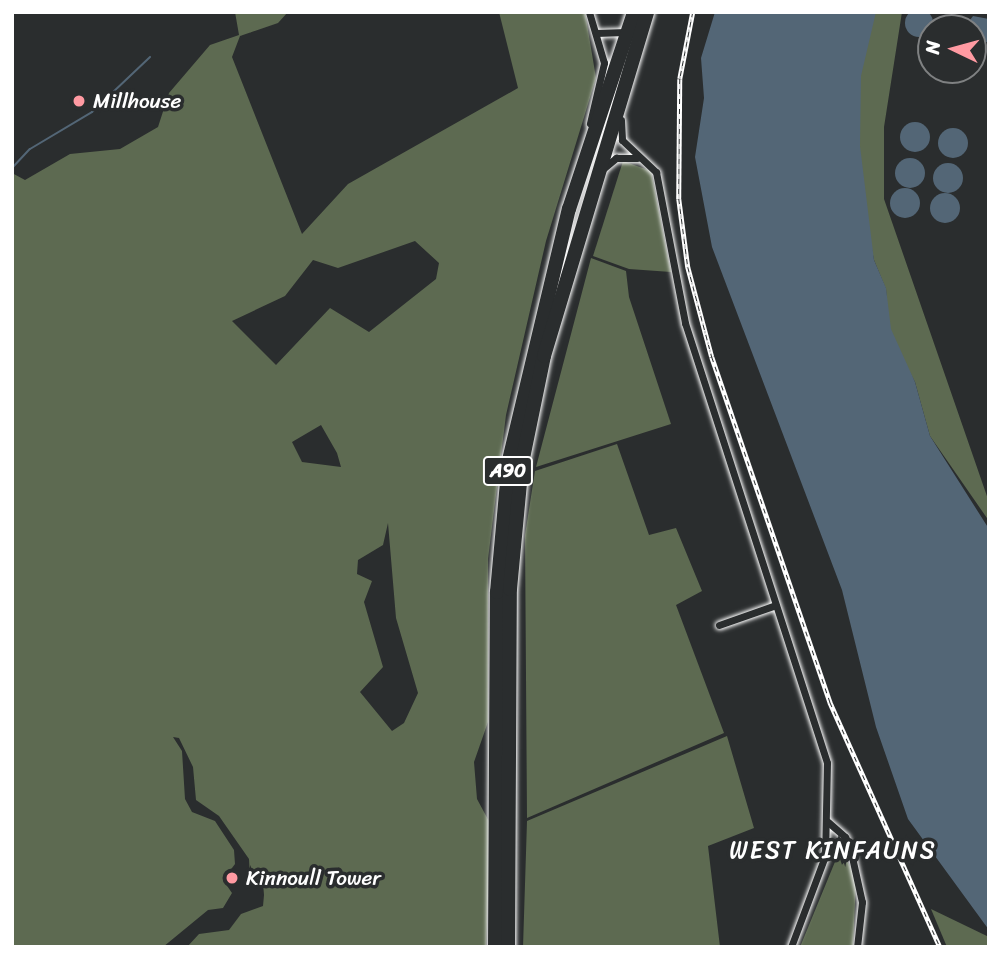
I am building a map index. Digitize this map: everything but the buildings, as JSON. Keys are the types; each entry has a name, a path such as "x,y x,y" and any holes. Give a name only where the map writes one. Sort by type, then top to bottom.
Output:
{"highway":[{"name":"A90","path":"495,947 502,519 519,407 587,148 634,12"},
{"name":"A90","path":"508,947 514,521 529,413 584,212 648,12"}],"street":[{"path":"587,148 604,64 589,12"},
{"path":"596,33 608,37 626,32"},
{"path":"627,78 620,130 638,158 656,173 685,323 827,763 828,822 825,856 791,947"},
{"path":"584,212 608,163 638,158"},
{"path":"719,625 776,605"},
{"path":"828,822 845,837 852,857 862,902 857,947"}],"green space":[{"path":"235,12 288,12 278,23 240,36 232,57 302,234 348,184 518,88 499,12 585,12 596,78 546,241 506,415 488,559 488,722 474,762 477,799 491,825 486,947 187,947 199,934 229,930 241,914 263,906 264,895 263,883 250,878 249,859 219,816 196,800 193,767 179,738 173,737 182,751 185,799 192,812 215,821 234,850 235,864 223,880 232,893 223,908 208,910 163,947 12,947 12,173 25,180 70,154 120,149 158,127 169,93 210,45 239,35","holes":["415,241 439,263 436,279 369,332 330,308 276,365 232,321 285,296 313,260 338,268","321,425 337,453 341,467 302,462 292,442","388,523 396,618 418,693 404,723 392,731 360,692 383,667 364,602 372,581 357,574 358,560 383,545"]},
{"path":"859,12 902,12 884,127 884,199 989,502 989,521 930,436 915,382 889,333 886,289 874,260 863,201 853,93"},
{"path":"623,161 651,171 671,272 629,269 593,256"},
{"path":"591,258 626,271 629,297 671,424 536,467"},
{"path":"617,444 649,535 676,528 702,591 676,605 724,733 527,818 525,535 535,471"},
{"path":"727,736 754,828 708,846 720,947 523,947 527,821"},
{"path":"837,838 856,880 853,947 800,947 839,852"},
{"path":"931,909 989,937 989,947 947,947"}],"water":[{"path":"919,9 929,13 917,14 917,37 909,33 905,23 909,13"},
{"path":"715,12 876,12 861,76 860,146 874,260 886,288 891,329 915,382 930,436 989,529 989,930 908,819 876,727 842,590 712,247 695,157 704,98 701,58"},
{"path":"915,122 921,123 929,131 929,143 921,151 915,152 909,151 901,143 900,137 901,131 909,123"},
{"path":"953,128 959,129 967,137 967,149 959,157 953,158 947,157 939,149 938,143 939,137 947,129"},
{"path":"910,158 916,159 924,167 924,179 916,187 910,188 904,187 896,179 895,173 896,167 904,159"},
{"path":"948,163 954,164 962,172 962,184 954,192 948,193 942,192 934,184 933,178 934,172 942,164"},
{"path":"905,188 911,189 919,197 919,209 911,217 905,218 899,217 891,209 890,203 891,197 899,189"},
{"path":"945,193 951,194 959,202 959,214 951,222 945,223 939,222 931,214 930,208 931,202 939,194"}],"waterway":[{"path":"12,168 30,149 92,112 150,57"}],"railway":[{"path":"693,12 680,79 679,199 688,267 712,357 830,702 940,947"}],"place":[{"name":"Millhouse","path":"79,101"},
{"name":"Kinnoull Tower","path":"232,878"}],"district":[{"name":"WEST KINFAUNS","path":"833,851"}]}
